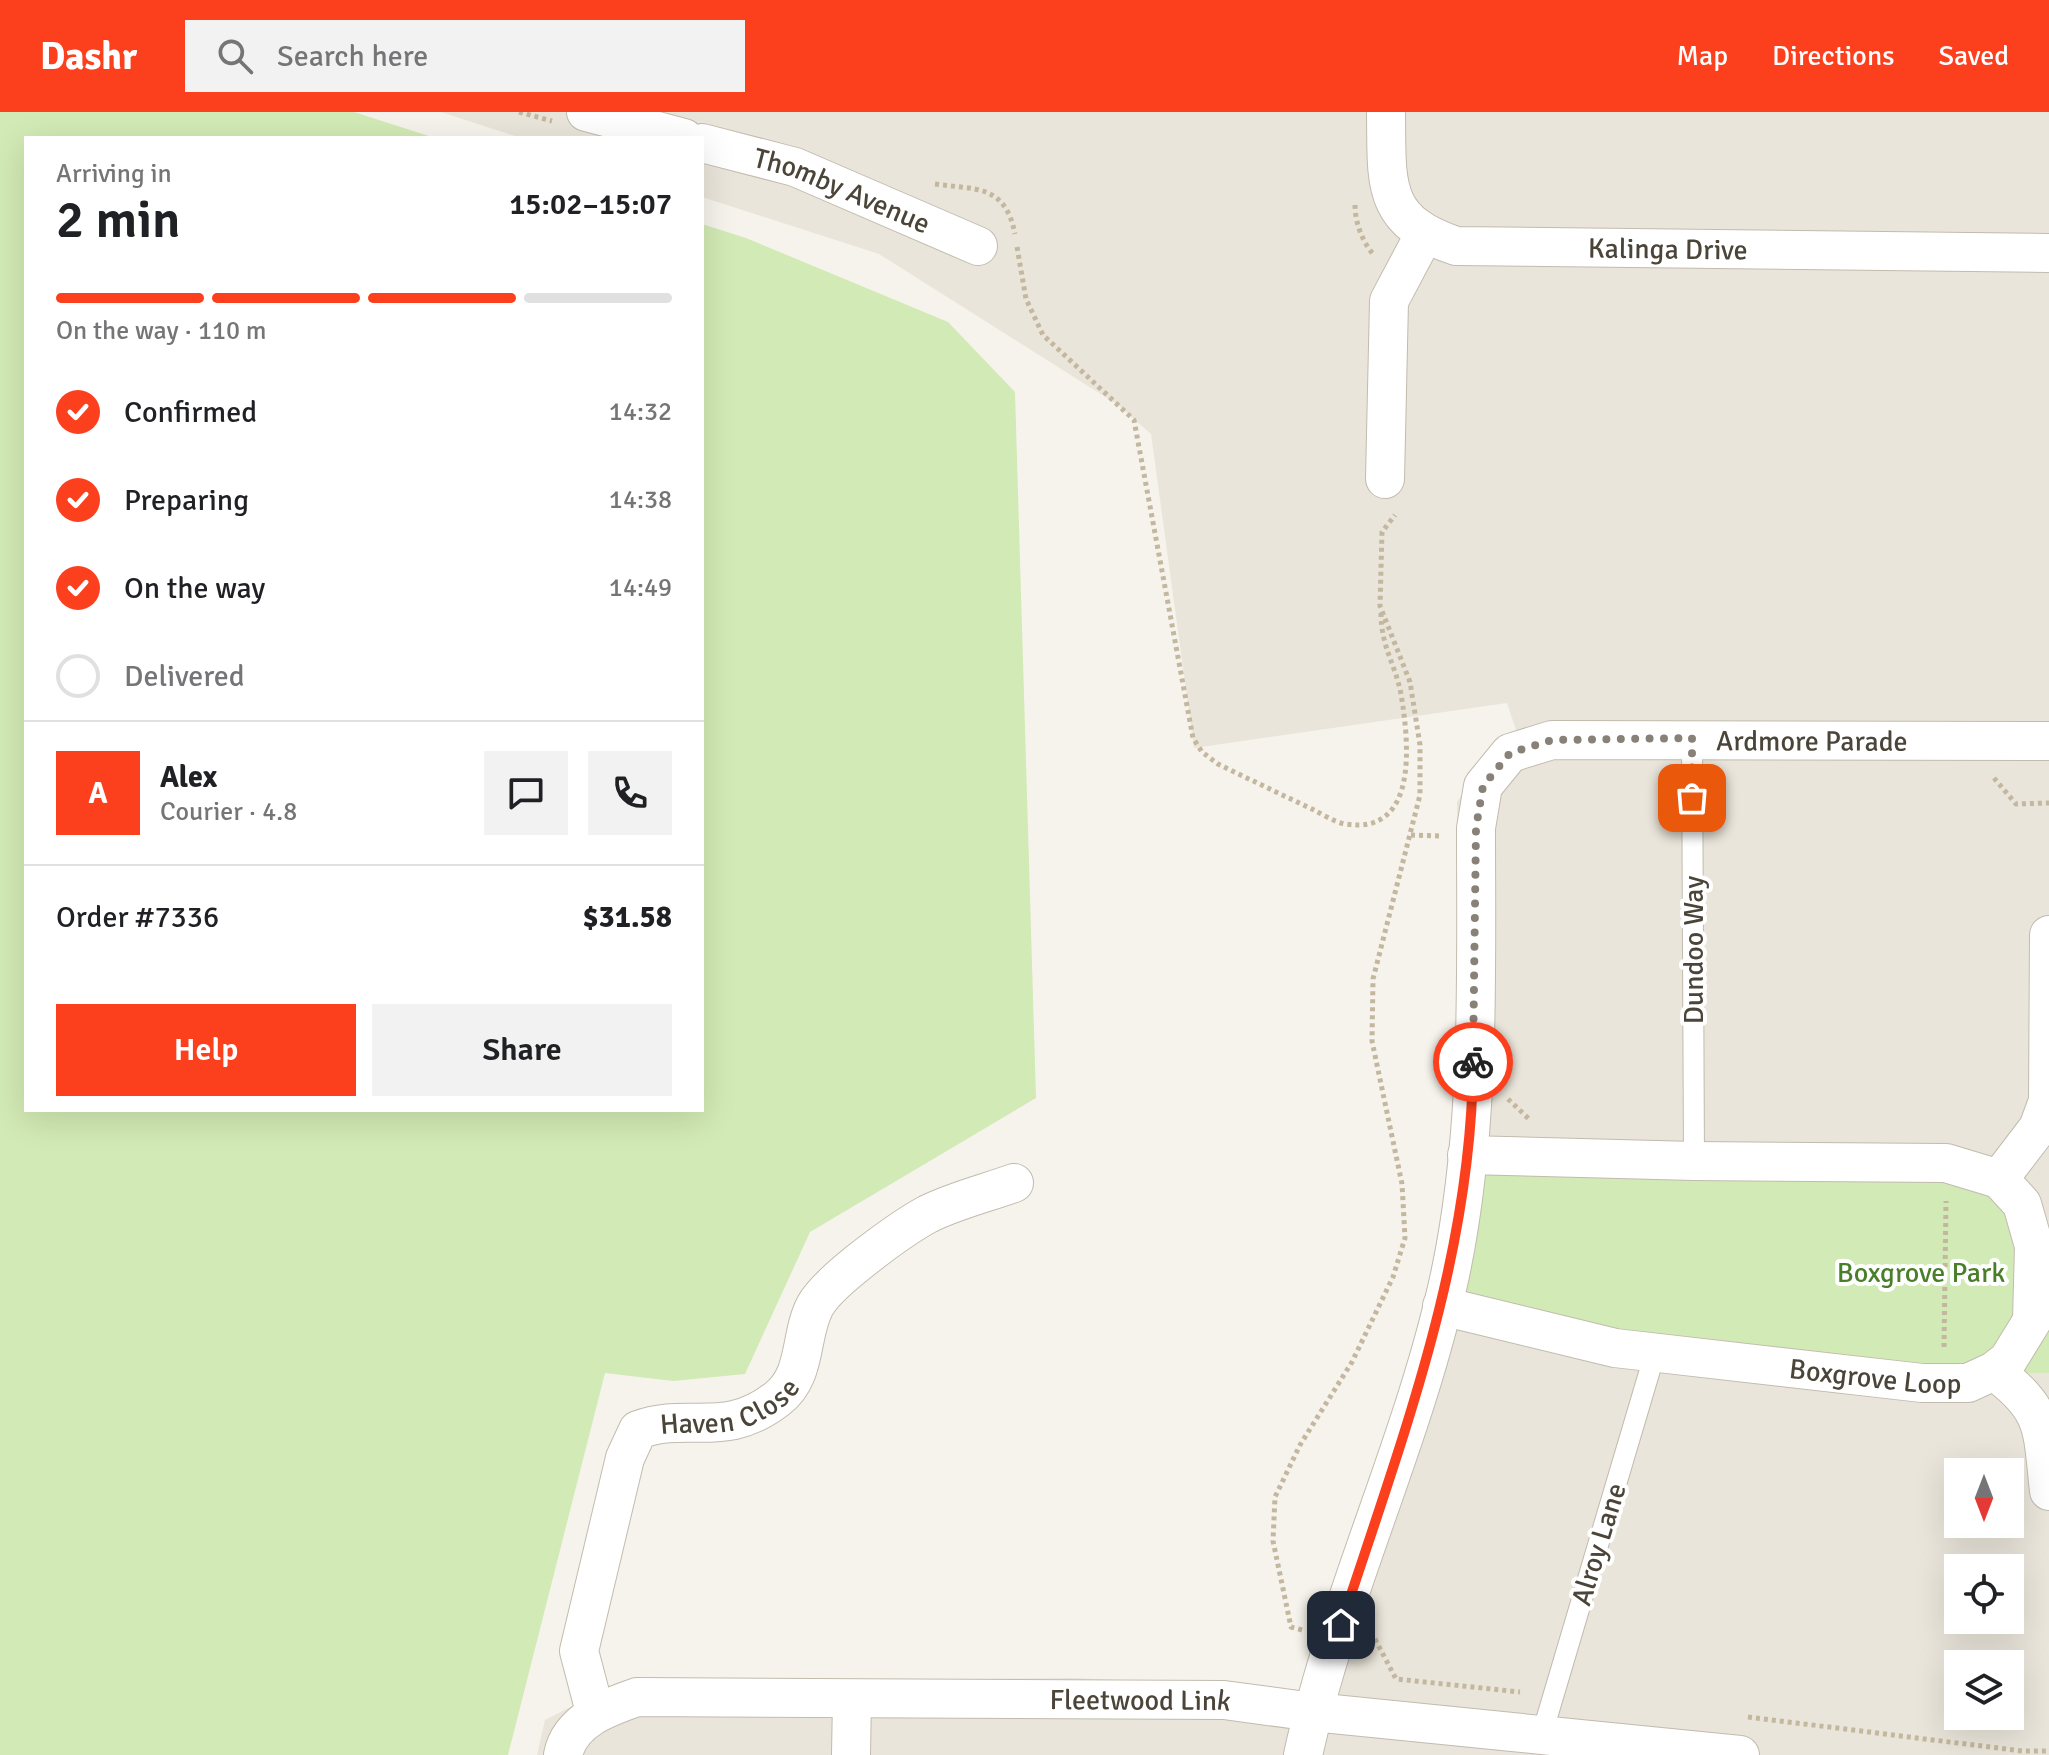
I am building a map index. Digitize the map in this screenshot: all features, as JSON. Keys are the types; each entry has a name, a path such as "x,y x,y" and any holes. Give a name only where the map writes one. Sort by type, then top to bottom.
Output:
{"street":[{"path":"586,112 676,136"},
{"path":"1385,479 1389,301 1424,235 1402,216 1387,178 1386,112"},
{"name":"Thomby Avenue","path":"704,144 795,167 978,246"},
{"name":"Kalinga Drive","path":"1424,235 1456,246 2049,253"},
{"name":"Ardmore Parade","path":"1303,1755 1313,1712 1442,1306 1467,1155 1473,1097 1476,828 1483,786 1510,753 1552,740 2049,741"},
{"path":"1467,1155 1946,1163 1999,1179 2038,1128 2048,1101 2049,935"},
{"name":"Boxgrove Loop","path":"1442,1306 1533,1330 1655,1353 1968,1383 1994,1371 2008,1360 2032,1321 2034,1246 2022,1204 1999,1179"},
{"name":"Haven Close","path":"595,1712 579,1651 625,1458 638,1430 662,1421 707,1426 744,1419 778,1399 797,1375 814,1308 829,1286 928,1214 1014,1183"},
{"path":"1994,1371 2021,1391 2041,1419 2049,1491"},
{"name":"Fleetwood Link","path":"563,1755 565,1746 595,1712 637,1697 1224,1700 1683,1752 1740,1755"},
{"path":"851,1755 852,1699"}],"lane":[{"name":"Dundoo Way","path":"1692,738 1694,1161"},
{"name":"Alroy Lane","path":"1542,1734 1655,1353"}],"path":[{"path":"924,181 975,187 992,194 1005,207 1014,228 1026,299 1043,335 1134,420 1193,738 1202,752 1218,764 1343,824 1372,823 1389,816 1402,795 1405,780 1404,728 1398,680 1381,638 1381,608"},
{"path":"1988,772 2016,804 2049,803"},
{"path":"1497,1088 1540,1130"},
{"path":"1943,1383 1946,1163"},
{"path":"1372,1633 1396,1679 1553,1696"},
{"path":"1745,1717 2022,1751 2049,1751"}],"shaded area":[{"path":"441,112 2049,112 2049,1755 537,1755 545,1720 619,1682 1076,1678 1300,1690 1430,1311 1461,1060 1457,802 1497,742 1519,739 1507,703 1194,748 1151,434 1118,405 879,254 704,198 704,136 515,136"}],"green space":[{"path":"0,112 354,112 429,136 24,136 24,1112 704,1112 704,225 746,238 948,322 1015,392 1036,1098 810,1232 745,1374 673,1381 605,1373 508,1755 0,1755"},
{"name":"Boxgrove Park","path":"1467,1155 1946,1163 2049,1227 2049,1373 1995,1373 1968,1383 1442,1306"}],"way so far":[{"path":"1473,1062 1476,828 1483,786 1510,753 1552,740 1692,738 1692,798"}],"route":[{"path":"1341,1625 1424,1366 1450,1273 1464,1182 1473,1097 1473,1062"}]}
